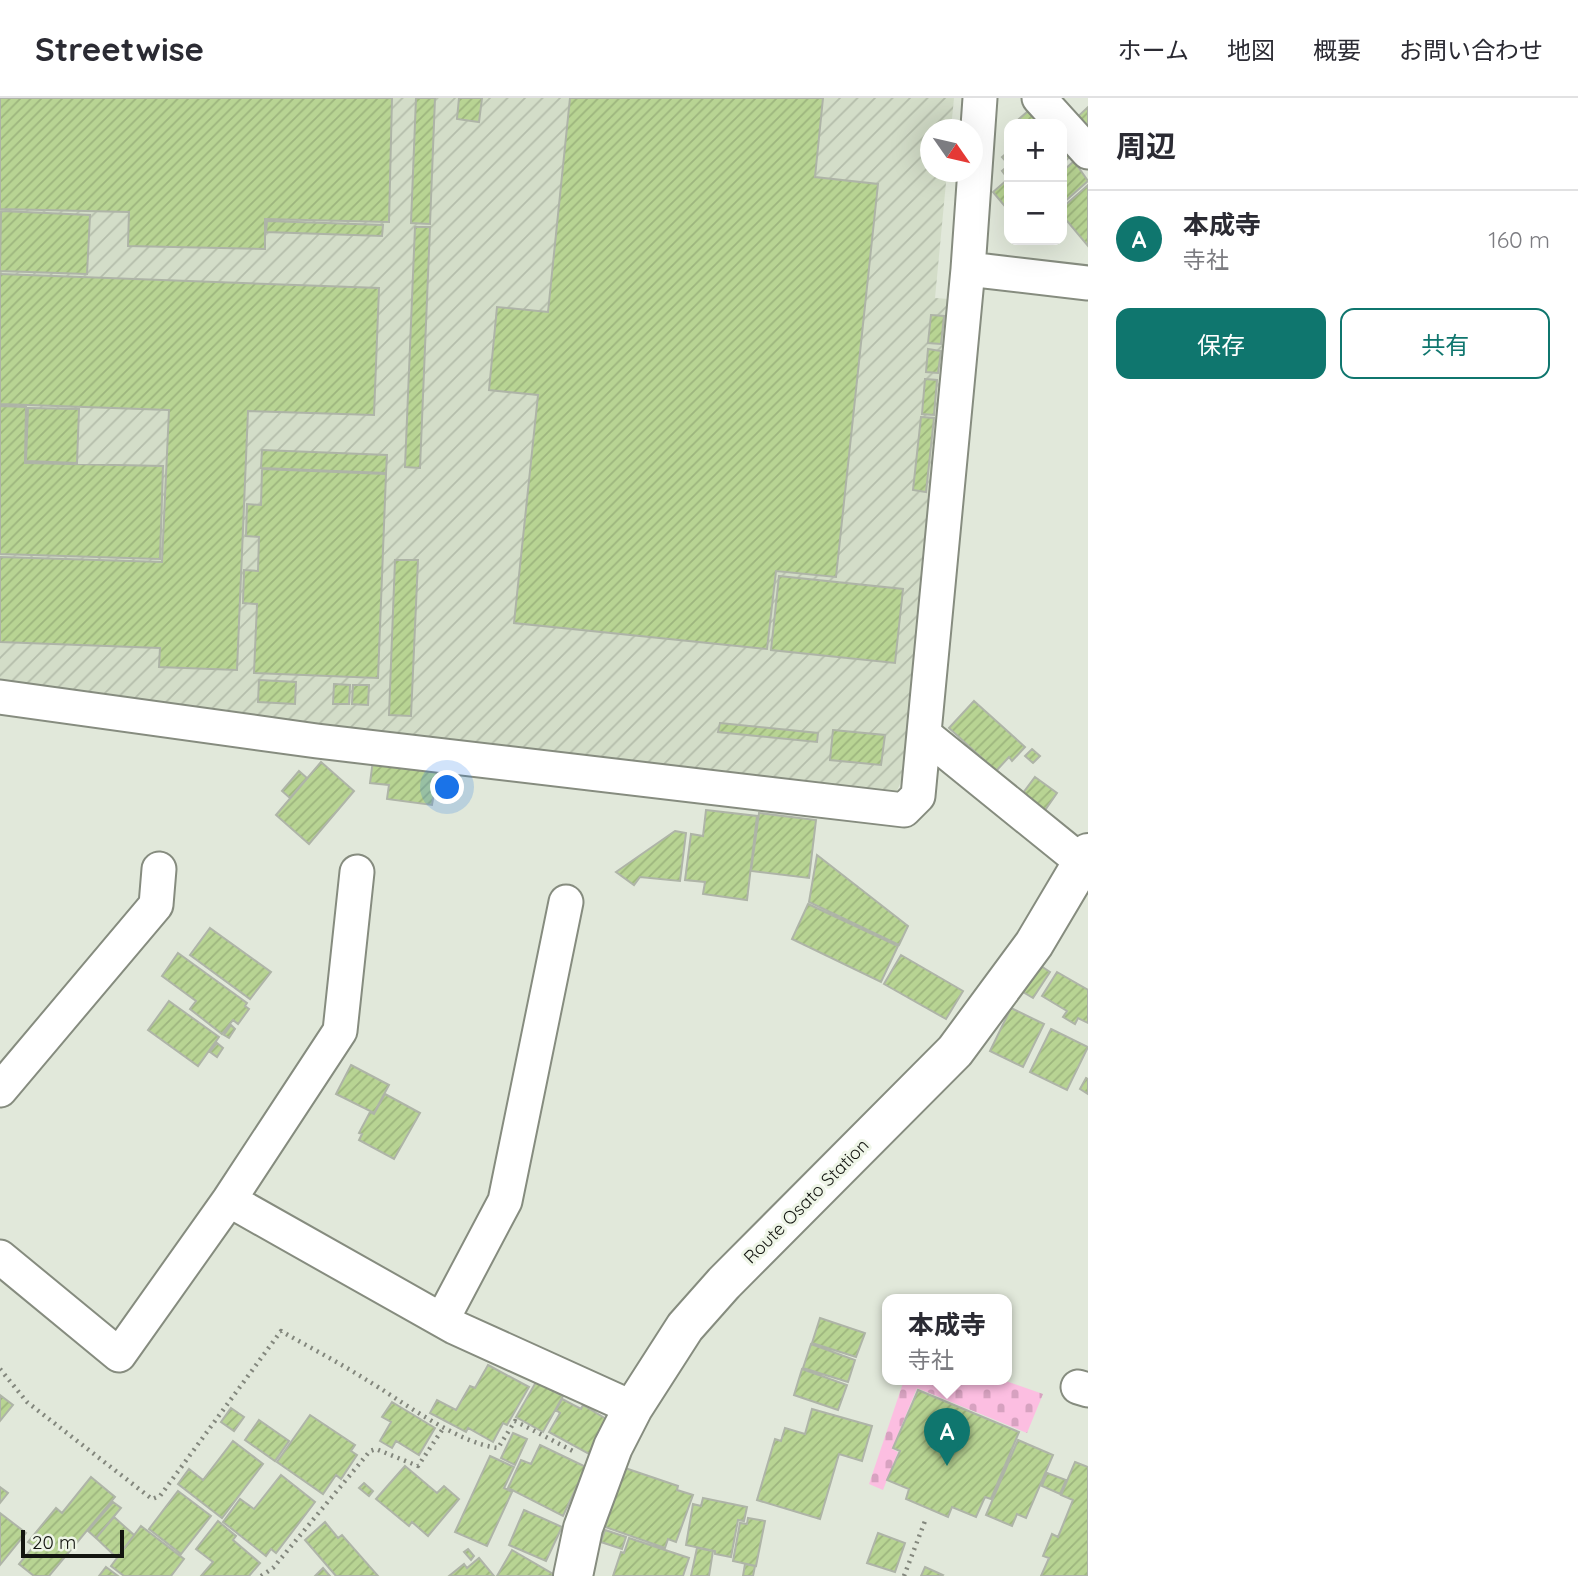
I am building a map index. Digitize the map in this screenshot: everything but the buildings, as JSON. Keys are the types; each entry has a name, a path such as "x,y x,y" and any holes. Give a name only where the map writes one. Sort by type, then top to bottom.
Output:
{"main road":[{"name":"Route Osato Station","path":"573,1576 583,1528 606,1467 633,1408 685,1327 724,1283 955,1051 1034,944 1085,857"}],"street":[{"path":"0,697 317,741 904,810 918,796 968,269 980,98"},
{"path":"1040,98 1088,152"},
{"path":"968,269 1088,283"},
{"path":"924,734 1085,857"},
{"path":"0,1090 156,905 159,869"},
{"path":"0,1257 119,1355 229,1200 340,1031 357,872"},
{"path":"442,1320 505,1201 566,902"},
{"path":"229,1200 442,1320 633,1408"}],"path":[{"path":"0,1369 27,1402 152,1499 160,1496 281,1331 444,1427 482,1446 498,1448 515,1421 606,1467"},
{"path":"261,1576 273,1568 370,1451 376,1449 418,1466 444,1427"},
{"path":"904,1576 925,1521"}],"shaded area":[{"path":"0,98 954,98 952,119 920,119 920,182 946,182 935,298 949,299 902,779 894,798 0,687"}],"green space":[{"path":"1012,1383 1043,1394 1027,1433 917,1388 892,1449 898,1452 883,1490 869,1484 902,1385"}],"place":[{"name":"本成寺","path":"947,1466"}]}
